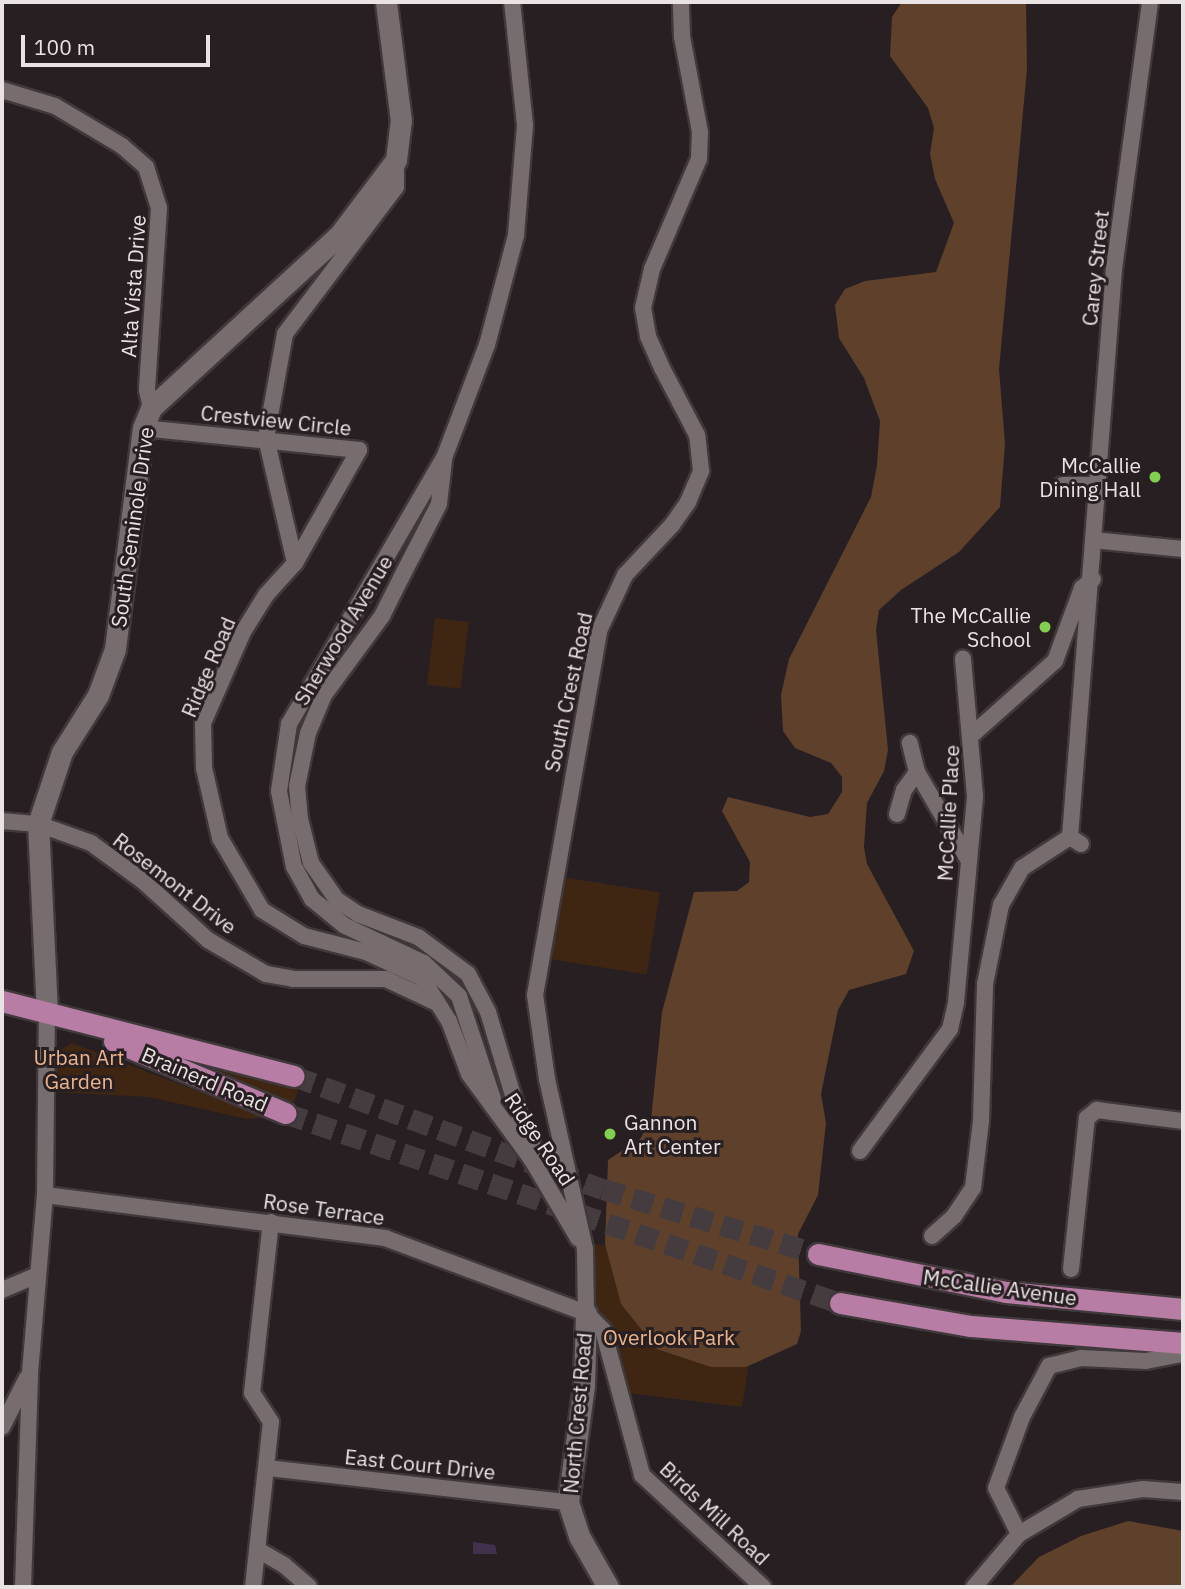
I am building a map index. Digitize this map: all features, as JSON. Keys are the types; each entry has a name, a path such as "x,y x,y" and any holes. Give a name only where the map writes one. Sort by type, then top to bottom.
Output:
{"main road":[{"name":"Brainerd Road","path":"2,1001 294,1076"},
{"name":"Brainerd Road","path":"47,1013 285,1113"},
{"name":"McCallie Avenue","path":"818,1254 980,1287 1183,1309"},
{"path":"1070,1337 1073,1298"},
{"name":"McCallie Avenue","path":"840,1303 971,1326 1070,1337 1183,1343"}],"street":[{"name":"South Seminole Drive","path":"47,1013 38,824 62,752 98,695 115,649 142,428 151,408 340,234 396,160 401,121 386,2"},
{"name":"Sherwood Avenue","path":"496,1111 459,996 424,963 345,926 312,899 294,867 280,809 289,723 444,458 487,345 516,235 525,125 512,2"},
{"name":"South Crest Road","path":"586,1313 585,1249 547,1079 535,995 536,973 598,631 625,575 683,510 701,471 697,435 657,358 643,308 652,269 699,159 699,132 682,37 681,2"},
{"name":"Carey Street","path":"1093,540 1114,269 1150,2"},
{"name":"Alta Vista Drive","path":"2,90 55,106 122,146 146,167 159,208 146,390 151,408"},
{"path":"295,562 266,438 285,334 396,187 396,160"},
{"name":"Crestview Circle","path":"142,428 266,438 359,450 295,562"},
{"name":"Sherwood Avenue","path":"444,458 443,488 426,529 382,616 324,695 308,733 297,786 300,819 311,863 337,900 359,914 418,937 468,974 488,1012 520,1119 549,1188"},
{"path":"1063,485 1097,485"},
{"path":"932,1236 954,1216 973,1188 981,1121 985,984 1001,905 1022,868 1076,841 1093,579 1093,540 1183,549"},
{"name":"Ridge Road","path":"295,562 266,595 243,632 203,723 204,768 220,838 239,876 262,910 280,925 304,936 366,951 422,978 440,1006 469,1074 549,1188 585,1249"},
{"path":"973,734 1055,661 1082,588 1093,579"},
{"name":"McCallie Place","path":"860,1151 950,1029 975,796 973,734 963,659"},
{"path":"910,743 917,772 969,861"},
{"path":"897,814 904,790 917,772"},
{"name":"Rosemont Drive","path":"2,821 38,824 91,843 143,881 208,940 267,974 293,979 386,979 440,1006"},
{"path":"958,970 985,984"},
{"path":"23,1587 30,1373 45,1195 47,1013"},
{"path":"1071,1269 1087,1118 1097,1110 1183,1121"},
{"name":"Rose Terrace","path":"45,1195 385,1238 586,1313"},
{"path":"253,1587 271,1422 252,1393 271,1222"},
{"path":"2,1290 38,1275"},
{"name":"North Crest Road","path":"586,1313 584,1385 568,1502 579,1536 608,1587"},
{"name":"Birds Mill Road","path":"586,1313 603,1330 642,1475 763,1587"},
{"path":"1018,1534 996,1488 1041,1375 1049,1366 1082,1357 1146,1361 1183,1354"},
{"path":"2,1427 30,1373"},
{"name":"East Court Drive","path":"268,1468 568,1502"},
{"path":"974,1587 1018,1534 1078,1499 1143,1489 1183,1492"},
{"path":"258,1550 284,1565 309,1587"}],"green space":[{"path":"902,2 1026,2 1027,69 999,369 1005,444 1000,507 959,552 901,590 879,610 876,630 888,750 884,771 867,803 864,847 867,864 914,951 906,974 849,990 838,1010 821,1094 826,1123 818,1195 798,1234 801,1331 797,1344 746,1367 711,1367 657,1349 621,1304 605,1244 608,1160 640,1139 651,1120 662,1012 694,892 737,891 749,882 750,862 722,811 728,797 810,817 828,814 842,792 842,777 831,763 795,748 783,731 781,695 789,659 871,497 877,465 880,421 864,378 839,338 835,305 845,289 865,281 936,272 954,223 935,179 930,154 934,128 928,108 890,56 892,17"},
{"path":"435,618 469,622 461,689 427,685"},
{"path":"562,877 660,892 647,974 549,959"},
{"name":"Urban Art Garden","path":"72,1043 266,1117 247,1119 149,1097 55,1092 57,1052"},
{"path":"203,1065 270,1077 299,1087 294,1103 277,1099"},
{"name":"Overlook Park","path":"591,1244 691,1254 749,1363 742,1407 628,1393 594,1303"},
{"path":"1128,1521 1183,1531 1183,1587 1010,1587 1039,1557 1081,1536"}],"shaded area":[{"path":"473,1542 495,1545 497,1554 473,1554"}],"tunnel":[{"path":"294,1076 603,1189 818,1254"},
{"path":"285,1113 840,1303"}],"place":[{"name":"McCallie Dining Hall","path":"1155,477"},
{"name":"The McCallie School","path":"1045,627"},
{"name":"Gannon Art Center","path":"610,1134"}]}
